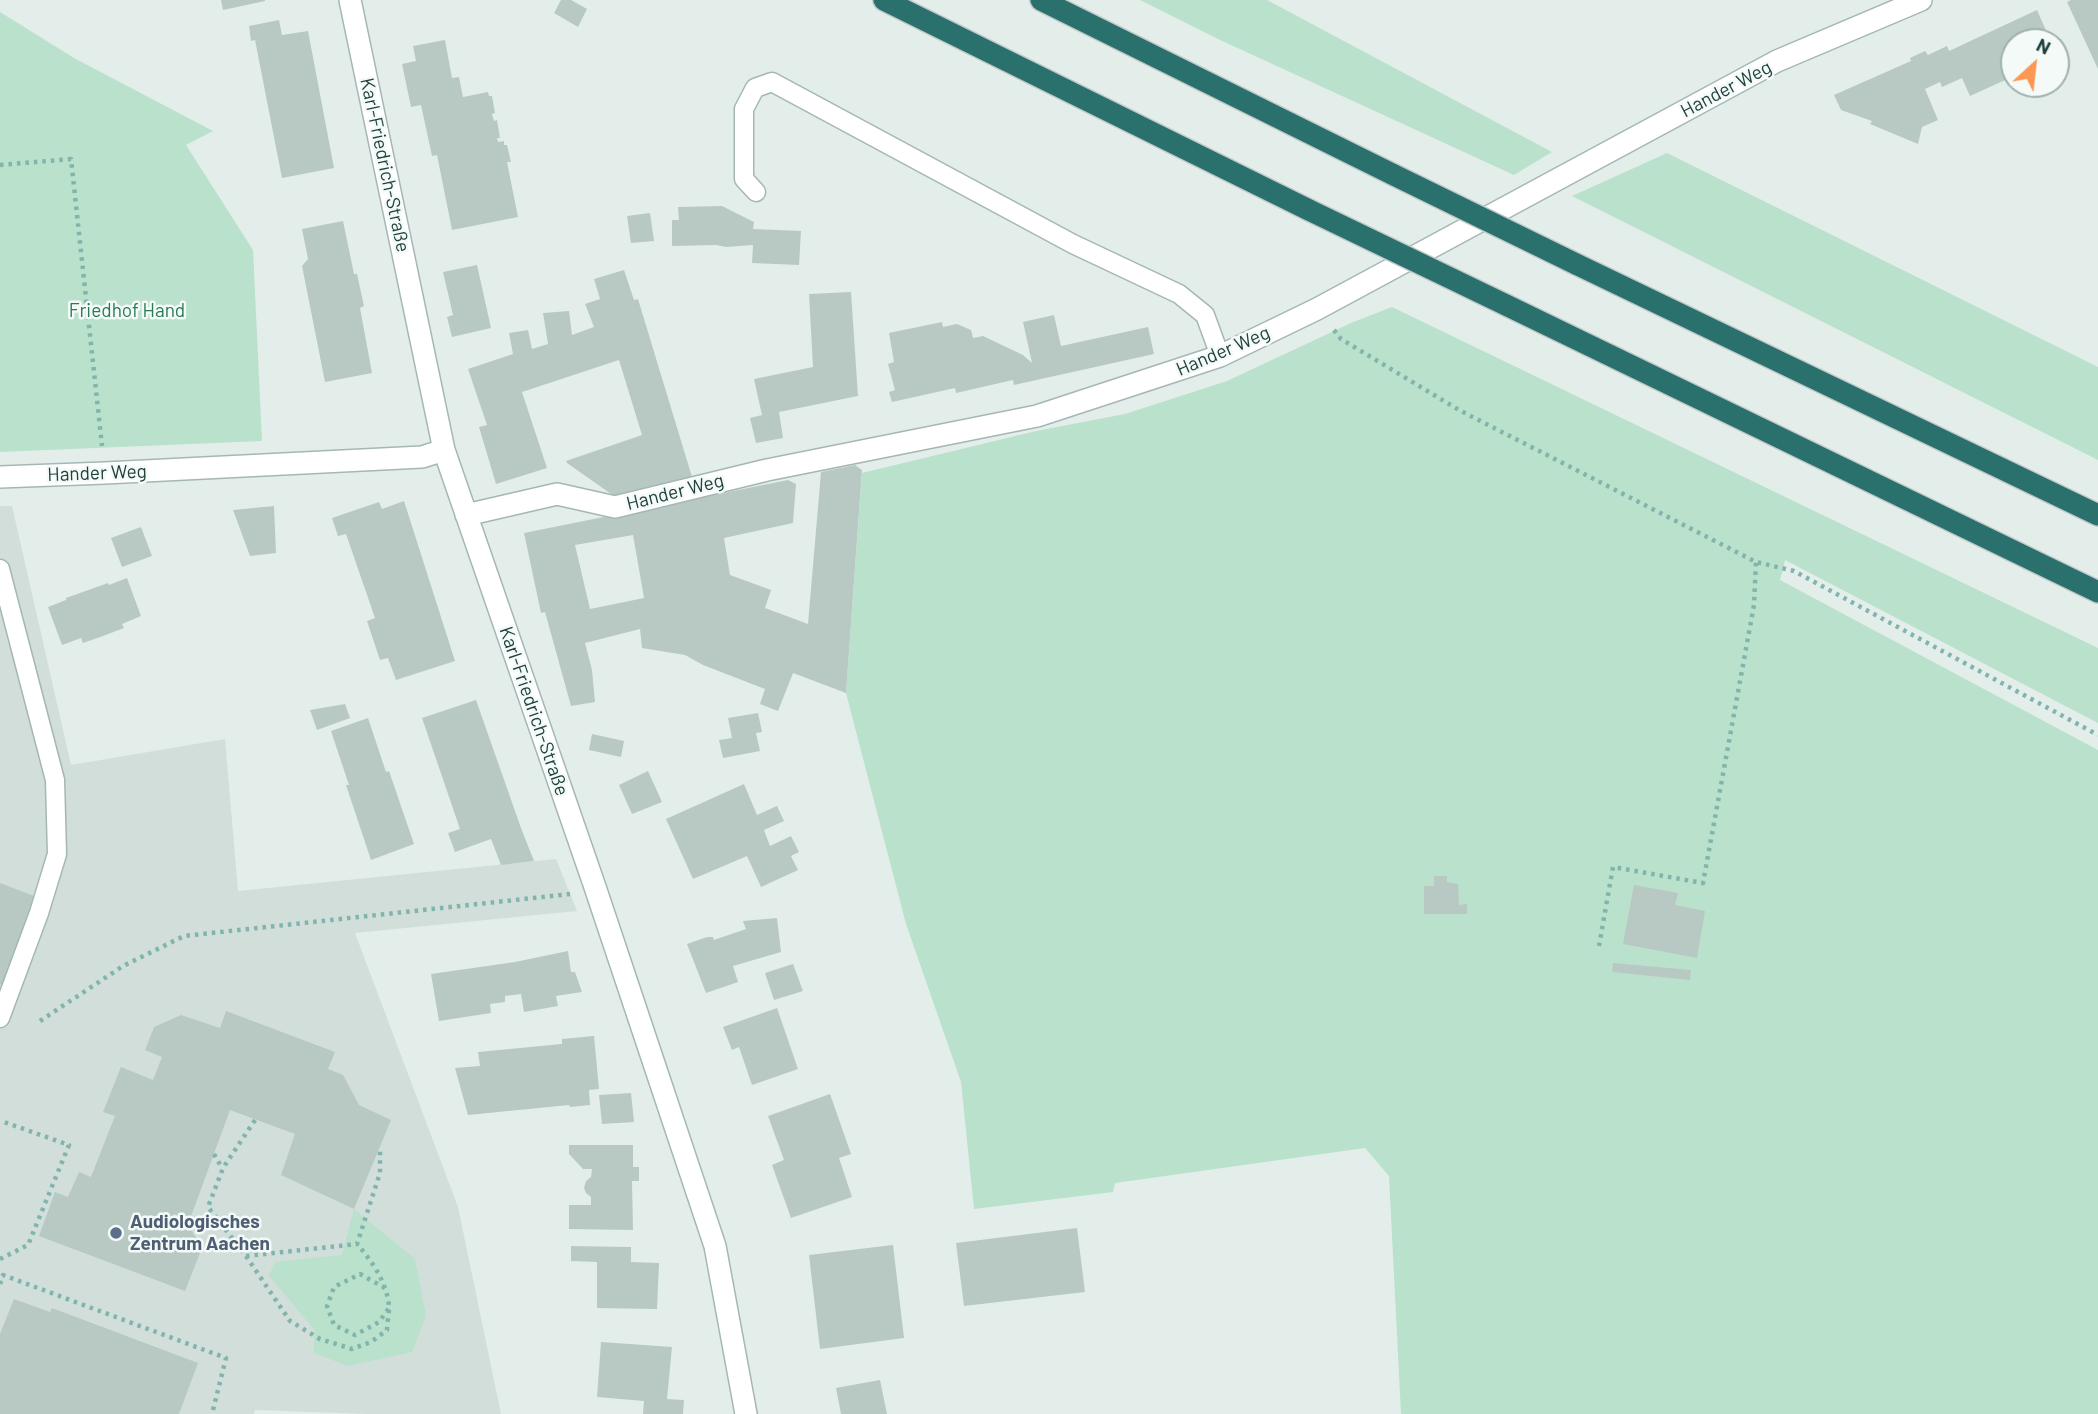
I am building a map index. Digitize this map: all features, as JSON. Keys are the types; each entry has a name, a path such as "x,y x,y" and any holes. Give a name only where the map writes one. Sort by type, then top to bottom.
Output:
{"highway":[{"path":"884,0 1309,211 2098,592"},
{"path":"1041,0 1576,264 2098,516"}],"street":[{"name":"Karl-Friedrich-Straße","path":"350,0 444,450 595,887 715,1246 746,1414"},
{"name":"Hander Weg","path":"466,516 557,494 615,507 766,470 1037,416 1220,356 1317,309 1777,61 1921,0"},
{"name":"Hander Weg","path":"0,477 422,457 444,450"}],"lane":[{"path":"757,192 744,179 744,109 755,88 772,82 1073,244 1179,294 1205,315 1220,356"},
{"path":"0,569 55,780 57,854 39,913 0,1018"}],"path":[{"path":"0,165 71,159 105,473"},
{"path":"1317,309 1341,339 1459,410 1756,562 1794,570 2098,735"},
{"path":"1599,946 1614,867 1703,883 1754,605 1756,562"},
{"path":"40,1021 123,967 184,936 570,894 595,887"},
{"path":"255,1119 223,1168 208,1207 246,1255 290,1321 320,1339 352,1349 371,1342 387,1330 389,1307 385,1288 370,1258 357,1244"},
{"path":"0,1259 28,1245 69,1145 1,1121"},
{"path":"357,1244 380,1173 380,1147"},
{"path":"214,1154 223,1168"},
{"path":"246,1255 357,1244"},
{"path":"385,1288 360,1274 334,1287 327,1306 334,1325 355,1335 379,1322 389,1307"},
{"path":"0,1284 3,1275 226,1358 212,1414"}],"shaded area":[{"path":"0,506 12,506 71,765 225,739 238,891 556,859 577,911 355,933 458,1207 501,1414 367,1414 255,1410 254,1414 0,1414"}],"green space":[{"path":"1140,0 1267,0 1552,152 1514,175 1218,39"},
{"name":"Friedhof Hand","path":"0,12 74,58 213,131 186,145 253,250 262,441 0,452"},
{"path":"1667,153 2098,367 2098,460 1572,196"},
{"path":"1392,307 2098,648 2098,723 1785,560 1780,580 2098,750 2098,1414 1401,1414 1389,1176 1365,1148 1115,1183 1113,1192 974,1209 961,1082 906,924 846,693 862,473 1036,431 1125,414 1227,381 1351,323"},
{"path":"354,1209 415,1259 426,1316 412,1352 348,1366 314,1353 314,1329 269,1276 275,1262 342,1255"}],"building":[{"path":"221,0 265,0 265,1 223,10"},
{"path":"561,0 571,0 587,9 578,27 554,13"},
{"path":"2098,0 2098,69 2067,2"},
{"path":"2037,10 2045,28 2000,28 2000,82 1970,96 1962,78 1942,87 1940,82 1925,89 1938,120 1922,127 1918,144 1870,124 1872,121 1841,110 1834,95 1911,61 1910,58 1925,51 1928,55 1947,46 1949,51"},
{"path":"279,20 282,35 308,31 334,168 282,178 255,40 251,41 249,26"},
{"path":"445,40 452,78 459,77 463,97 488,92 489,96 492,96 495,113 492,114 494,121 497,120 500,138 497,138 498,142 504,141 504,145 507,145 511,162 507,162 518,217 452,230 437,155 432,156 421,105 411,107 402,64 416,61 413,46"},
{"path":"722,206 754,222 753,229 801,231 799,265 752,263 753,245 672,246 672,220 679,220 678,207"},
{"path":"650,213 654,241 631,243 627,216"},
{"path":"343,221 364,306 360,308 372,373 325,382 302,266 308,259 302,229"},
{"path":"477,265 491,328 452,337 447,317 453,315 443,272"},
{"path":"624,270 634,300 638,299 692,477 614,496 567,463 566,461 642,435 619,360 522,392 547,468 496,484 479,427 487,425 468,369 513,354 509,333 528,330 532,349 548,344 543,313 569,311 572,335 594,327 585,304 600,299 594,279"},
{"path":"851,292 858,396 779,412 783,438 756,443 750,418 762,415 754,379 813,367 809,294"},
{"path":"1054,315 1061,346 1148,327 1154,354 1014,385 1013,380 956,393 955,388 892,402 889,392 895,390 888,364 894,362 889,333 942,322 943,327 957,324 971,330 973,338 983,336 1023,355 1032,363 1023,322"},
{"path":"855,465 862,470 846,693 793,673 778,711 760,704 765,689 703,665 685,655 642,648 640,629 585,643 592,670 595,702 571,706 545,612 541,613 524,533 788,480 796,484 793,523 724,538 730,575 771,590 765,608 808,624 821,472","holes":["633,535 644,598 590,609 575,545"]},
{"path":"404,501 455,661 396,680 388,658 380,660 367,621 375,618 346,534 338,536 332,518 379,502 382,509"},
{"path":"274,506 276,553 250,556 233,510"},
{"path":"141,527 152,556 122,567 111,538"},
{"path":"127,578 141,616 122,624 124,628 103,636 83,643 81,638 62,645 48,607 66,598"},
{"path":"476,700 534,861 501,865 491,839 455,852 448,833 460,829 422,718"},
{"path":"345,704 350,718 317,730 310,710"},
{"path":"758,713 762,732 756,733 760,751 723,758 719,740 732,738 728,718"},
{"path":"368,718 414,844 371,860 331,731"},
{"path":"592,734 624,741 621,757 589,750"},
{"path":"648,771 662,802 632,814 619,785"},
{"path":"744,784 757,815 777,806 784,821 764,830 770,846 791,836 799,852 791,856 798,870 761,887 747,856 693,879 666,819"},
{"path":"1434,876 1447,876 1447,882 1458,884 1459,905 1467,904 1467,914 1424,914 1424,886 1434,886"},
{"path":"0,883 42,899 6,987 0,984"},
{"path":"1634,885 1678,893 1675,905 1705,911 1697,958 1623,944"},
{"path":"777,918 781,952 733,966 738,982 706,993 687,944 707,937 713,937 714,940 746,929 743,921"},
{"path":"568,951 571,972 575,972 582,992 556,996 558,1006 524,1012 521,994 505,996 505,1002 490,1004 491,1013 439,1021 431,974"},
{"path":"1613,963 1691,970 1690,980 1612,972"},
{"path":"793,964 803,991 774,1000 765,973"},
{"path":"777,1008 798,1069 752,1085 739,1047 732,1050 723,1027"},
{"path":"226,1011 335,1052 328,1069 343,1075 359,1105 391,1120 354,1209 281,1175 295,1134 230,1110 190,1219 174,1214 170,1222 192,1231 197,1240 195,1245 202,1248 185,1291 39,1236 55,1192 68,1197 79,1172 91,1177 115,1116 103,1112 121,1067 153,1080 162,1057 145,1050 154,1027 181,1015 220,1028"},
{"path":"594,1036 599,1089 589,1090 590,1105 468,1115 455,1068 480,1066 478,1052 562,1044 562,1039"},
{"path":"631,1093 634,1122 602,1124 599,1095"},
{"path":"830,1094 851,1154 839,1158 852,1197 791,1218 772,1165 784,1160 768,1116"},
{"path":"569,1145 633,1145 633,1167 639,1167 639,1181 632,1181 633,1230 569,1229 569,1205 591,1205 591,1197 584,1188 591,1177 592,1169 583,1169 569,1154"},
{"path":"1077,1228 1085,1292 964,1306 956,1243"},
{"path":"893,1245 904,1338 820,1349 809,1255"},
{"path":"571,1246 631,1247 631,1262 659,1263 657,1309 597,1308 597,1262 571,1261"},
{"path":"14,1299 50,1312 52,1308 198,1363 179,1414 0,1414 0,1334"},
{"path":"601,1342 672,1347 667,1399 684,1400 683,1414 643,1414 644,1401 597,1397"},
{"path":"880,1380 887,1414 841,1414 836,1388"}],"place":[{"name":"Audiologisches Zentrum Aachen","path":"116,1233"}]}
